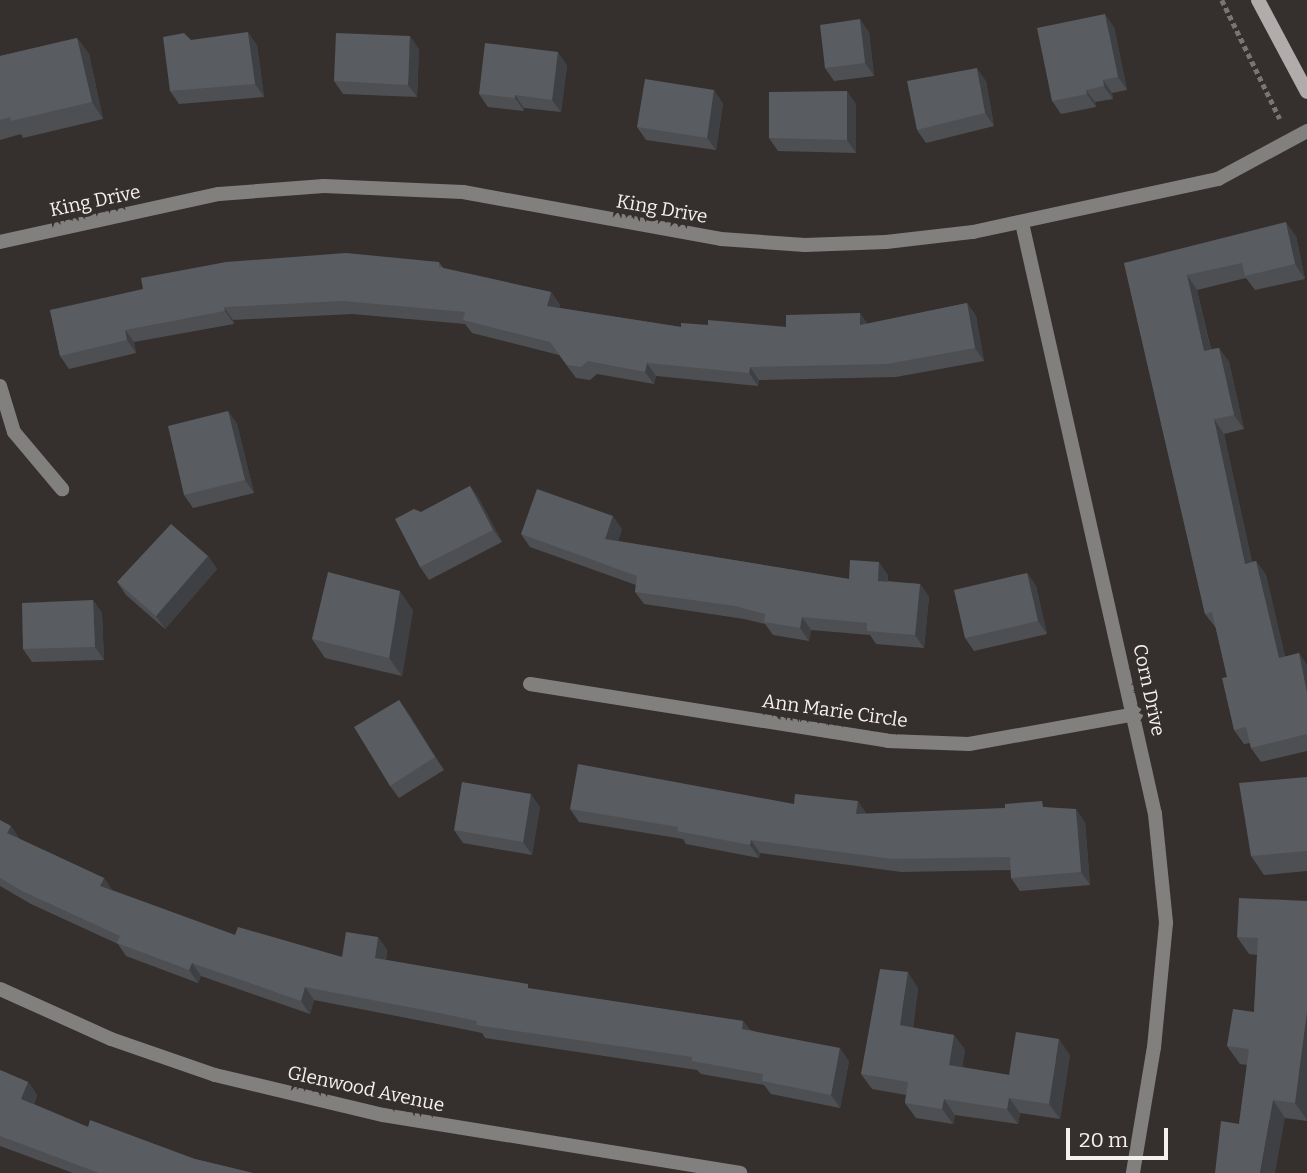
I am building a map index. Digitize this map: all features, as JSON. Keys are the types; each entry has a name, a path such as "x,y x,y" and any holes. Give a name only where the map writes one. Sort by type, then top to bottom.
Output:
{"main road":[{"path":"1258,0 1307,92"}],"street":[{"name":"King Drive","path":"0,242 219,194 324,186 463,192 645,227 765,243 886,242 1022,223 1218,180 1307,131"},
{"name":"Corn Drive","path":"1022,223 1136,714 1155,814 1166,923 1154,1046 1133,1173"},
{"path":"0,386 14,432 62,489"},
{"name":"Ann Marie Circle","path":"530,684 888,741 968,744 1136,714"},
{"name":"Glenwood Avenue","path":"0,989 111,1039 228,1079 383,1115 740,1173"}],"path":[{"path":"1222,0 1291,141"}],"building":[{"path":"1105,14 1118,77 1103,80 1104,86 1086,90 1087,94 1052,101 1037,28"},
{"path":"860,19 865,63 825,68 820,25"},
{"path":"248,32 255,84 170,91 163,37 184,33 191,40"},
{"path":"336,33 410,36 408,85 334,81"},
{"path":"77,38 92,102 11,121 10,117 0,120 0,56"},
{"path":"485,43 558,52 552,100 479,94"},
{"path":"977,68 985,113 917,130 907,81"},
{"path":"645,79 714,90 707,138 637,127"},
{"path":"847,91 847,140 769,138 769,92"},
{"path":"1286,222 1295,264 1245,276 1242,263 1187,275 1204,351 1219,348 1234,415 1214,419 1245,564 1256,561 1279,658 1299,653 1307,693 1307,734 1251,748 1246,727 1234,730 1222,678 1227,677 1212,612 1205,614 1124,263"},
{"path":"346,253 439,262 439,267 551,292 547,306 681,327 681,323 708,325 708,320 786,327 786,315 860,313 860,325 967,303 975,348 887,364 750,367 749,373 647,363 645,372 588,361 581,367 567,365 550,342 463,320 465,312 343,301 224,307 225,311 125,330 127,340 60,356 50,310 143,289 141,278 226,262"},
{"path":"228,411 245,480 184,495 168,426"},
{"path":"470,486 493,530 420,567 395,519 414,509 421,512"},
{"path":"537,489 613,516 605,539 849,579 850,560 879,562 878,581 920,584 915,635 867,631 867,623 802,617 800,628 764,622 765,614 735,606 635,592 637,576 521,534"},
{"path":"171,524 208,556 156,616 117,582"},
{"path":"328,572 400,591 389,658 312,639"},
{"path":"1027,573 1038,621 965,638 954,590"},
{"path":"93,600 95,647 23,649 22,603"},
{"path":"399,700 435,757 390,786 354,727"},
{"path":"578,764 794,804 795,794 858,801 856,814 1005,808 1005,804 1042,801 1043,807 1076,809 1081,872 1011,878 1010,857 892,859 751,840 750,845 677,831 678,827 570,809"},
{"path":"1307,777 1307,851 1251,856 1239,783"},
{"path":"462,782 531,794 523,842 454,830"},
{"path":"0,820 11,826 7,833 104,878 100,886 235,935 238,927 342,957 346,932 378,937 375,958 528,984 528,988 743,1021 742,1029 840,1048 831,1095 762,1081 763,1074 692,1061 692,1057 476,1025 477,1021 305,987 301,1001 192,963 189,970 117,943 120,936 22,891 0,878"},
{"path":"1239,898 1307,901 1307,1011 1295,1103 1273,1100 1260,1173 1215,1173 1221,1121 1239,1124 1249,1049 1227,1046 1233,1009 1254,1012 1258,938 1237,937"},
{"path":"880,969 908,972 900,1025 954,1035 949,1065 1009,1075 1016,1032 1059,1039 1049,1104 1009,1098 1007,1109 944,1099 942,1109 905,1103 908,1082 861,1074"},
{"path":"0,1070 28,1082 21,1099 88,1127 90,1120 195,1159 253,1173 99,1173 0,1136"}]}
